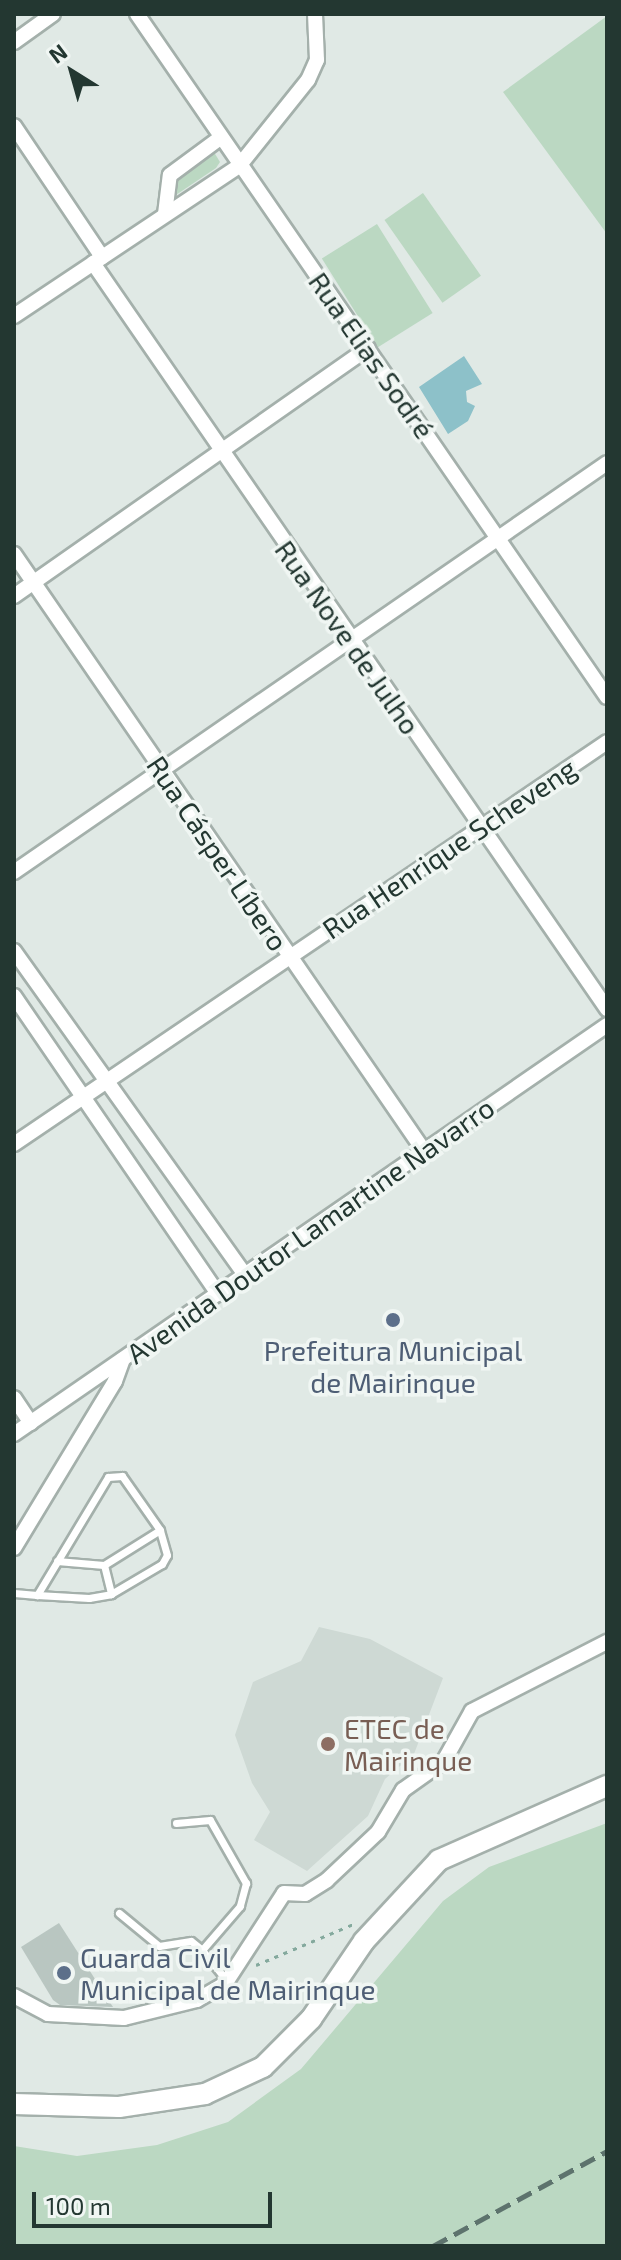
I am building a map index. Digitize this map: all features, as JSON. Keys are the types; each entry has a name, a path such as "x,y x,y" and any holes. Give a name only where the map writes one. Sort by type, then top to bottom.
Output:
{"street":[{"path":"14,42 53,14"},
{"name":"Rua Elias Sodré","path":"137,14 607,697"},
{"path":"16,310 98,260 239,166 308,80 317,60 315,14"},
{"name":"Rua Nove de Julho","path":"14,126 220,453 607,1009"},
{"path":"165,214 170,175 220,138"},
{"path":"14,596 368,348"},
{"path":"14,872 349,638 607,463"},
{"name":"Rua Cásper Líbero","path":"14,554 424,1151"},
{"name":"Rua Henrique Scheveng","path":"14,1144 607,742"},
{"path":"14,951 245,1275"},
{"path":"14,996 218,1294"},
{"name":"Avenida Doutor Lamartine Navarro","path":"14,1434 607,1025"},
{"path":"14,1548 115,1381 123,1359"},
{"path":"14,1398 31,1423"},
{"path":"14,1996 48,2014 124,2018 197,2000 231,1978 284,1893 305,1894 327,1880 378,1832 403,1790 444,1761 472,1711 607,1642"},
{"path":"14,2104 119,2107 205,2094 263,2067 311,2019 364,1941 439,1860 607,1786"}],"lane":[{"path":"14,1593 37,1595 111,1594 162,1564 167,1555 160,1530 116,1474 108,1477 37,1595"},
{"path":"57,1561 104,1565 160,1530"},
{"path":"104,1565 111,1594"},
{"path":"176,1823 210,1820 246,1883 240,1906 202,1950"},
{"path":"119,1913 159,1946 191,1941 231,1978"}],"path":[{"path":"231,1978 364,1920"}],"shaded area":[{"name":"ETEC de Mairinque","path":"319,1627 370,1639 443,1678 414,1754 385,1779 368,1816 307,1871 254,1840 270,1812 252,1783 235,1735 253,1682 301,1661"}],"green space":[{"path":"607,16 607,234 503,92"},
{"path":"212,149 220,162 216,168 170,199 173,179"},
{"path":"423,193 481,276 442,303 384,220"},
{"path":"377,224 433,313 378,347 322,258"},
{"path":"607,1823 607,2246 14,2246 14,2146 77,2156 157,2145 228,2122 301,2069 443,1901 489,1867"}],"water":[{"path":"464,356 482,384 466,391 467,402 475,406 468,421 448,434 419,387"}],"building":[{"name":"Guarda Civil Municipal de Mairinque","path":"59,1923 113,2007 60,2005 53,2000 21,1947"}],"railway":[{"path":"433,2246 607,2151"}],"place":[{"name":"Prefeitura Municipal de Mairinque","path":"393,1320"},
{"name":"ETEC de Mairinque","path":"328,1744"},
{"name":"Guarda Civil Municipal de Mairinque","path":"64,1973"}]}
